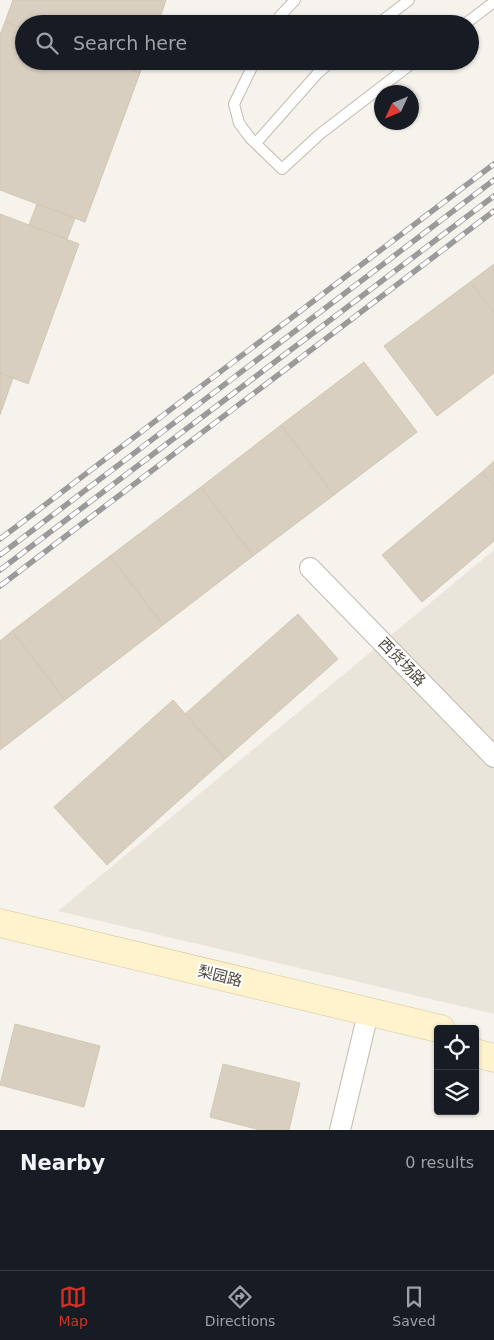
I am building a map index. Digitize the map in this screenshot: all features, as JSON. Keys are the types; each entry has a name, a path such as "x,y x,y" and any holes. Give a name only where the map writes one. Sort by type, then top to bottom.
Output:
{"street":[{"name":"西货场路","path":"310,568 494,757"},
{"name":"梨园路","path":"0,923 434,1027"},
{"name":"梨园路","path":"0,940 434,1043"},
{"path":"340,1130 365,1026"},
{"path":"479,1038 494,1042"},
{"path":"479,1054 494,1058"}],"lane":[{"path":"281,15 295,0"},
{"path":"390,15 410,0"},
{"path":"477,15 494,2"},
{"path":"251,70 234,104 239,123 250,138 282,169 320,134 403,70"},
{"path":"256,143 322,70"}],"shaded area":[{"path":"494,550 494,1014 58,911"}],"building":[{"path":"13,0 166,0 161,15 15,15 15,26 5,22"},
{"path":"5,22 15,26 15,70 132,70 140,73 85,222 0,190 0,35"},
{"path":"37,204 75,218 67,239 29,225"},
{"path":"0,214 79,244 28,384 0,373"},
{"path":"494,264 494,313 470,282"},
{"path":"470,282 494,313 494,373 437,416 384,346"},
{"path":"364,362 417,432 334,495 281,425"},
{"path":"0,373 13,378 0,415"},
{"path":"281,425 334,495 253,556 201,487"},
{"path":"494,461 494,486 482,472"},
{"path":"482,472 494,486 494,541 422,602 382,555"},
{"path":"201,487 253,556 163,625 110,556"},
{"path":"110,556 163,625 65,700 12,631"},
{"path":"298,614 338,659 225,759 185,714"},
{"path":"12,631 65,700 0,750 0,641"},
{"path":"173,700 225,759 107,865 54,807"},
{"path":"15,1024 100,1046 84,1107 0,1085"},
{"path":"223,1064 300,1083 289,1130 260,1130 210,1117"}],"railway":[{"path":"0,539 494,164"},
{"path":"0,555 494,180"},
{"path":"0,570 494,196"},
{"path":"0,586 494,211"}]}
